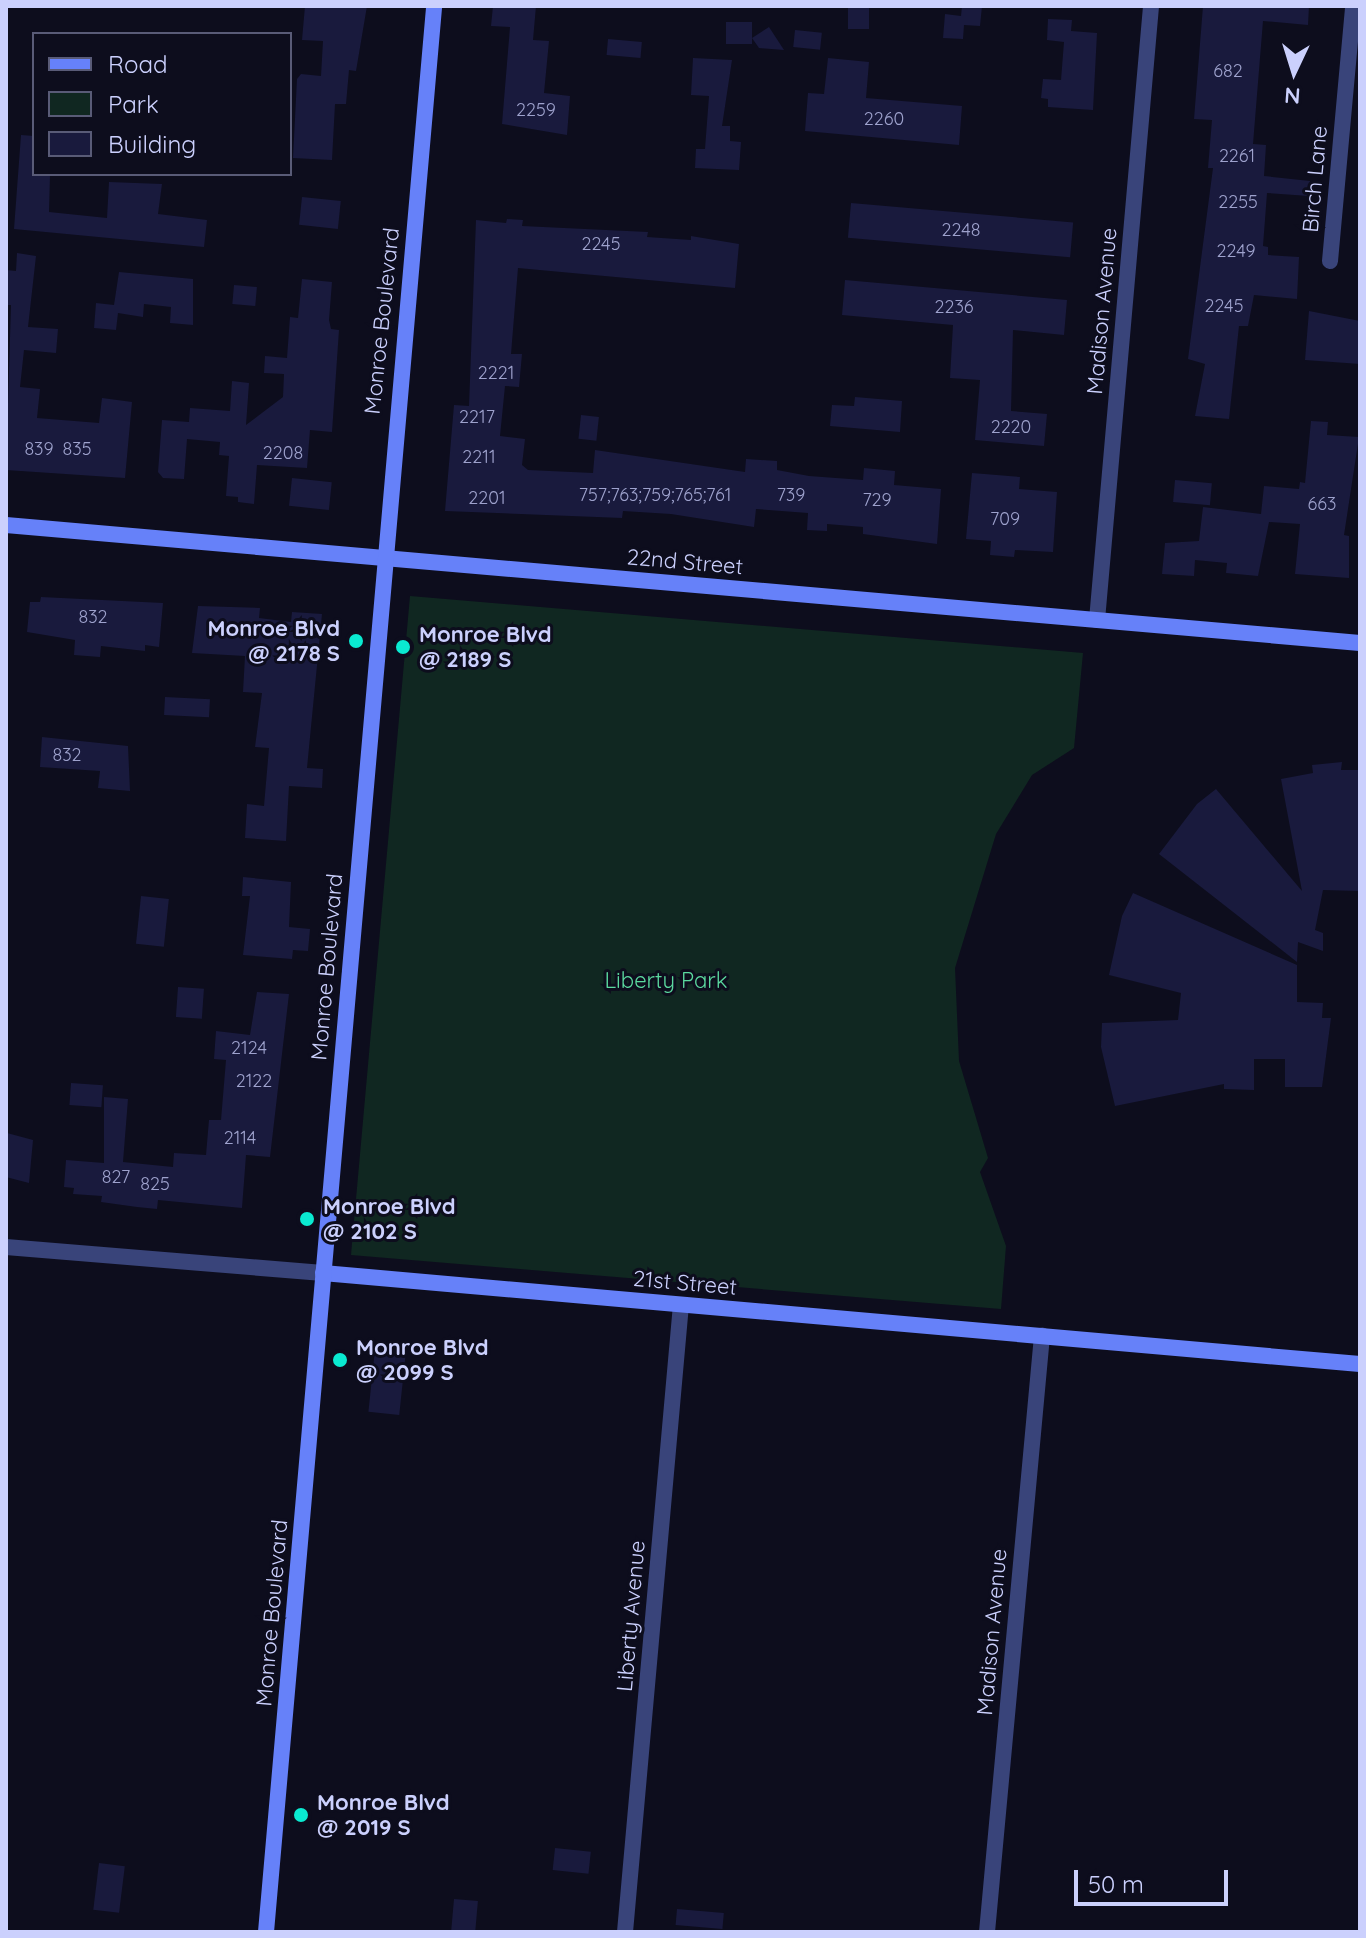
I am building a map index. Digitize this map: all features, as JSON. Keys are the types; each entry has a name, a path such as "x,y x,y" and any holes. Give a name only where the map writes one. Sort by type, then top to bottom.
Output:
{"street":[{"name":"Monroe Boulevard","path":"266,1932 383,559 434,6"},
{"name":"Madison Avenue","path":"1097,620 1151,6"},
{"name":"Birch Lane","path":"1330,261 1353,6"},
{"name":"22nd Street","path":"6,525 1360,643"},
{"name":"21st Street","path":"6,1247 1360,1364"},
{"name":"Liberty Avenue","path":"625,1932 681,1305"},
{"name":"Madison Avenue","path":"987,1932 1042,1336"}],"green space":[{"name":"Liberty Park","path":"410,596 1083,653 1074,748 1032,775 996,834 955,968 959,1061 988,1158 980,1172 1006,1246 1001,1309 351,1255"}],"building":[{"path":"305,6 367,6 356,71 349,70 346,104 335,104 332,160 293,158 297,79 301,74 321,76 323,41 302,40"},
{"path":"493,6 536,6 533,40 549,41 544,93 570,96 567,135 502,124 510,27 491,26"},
{"path":"848,6 869,6 869,29 848,29"},
{"path":"962,6 982,6 980,26 964,25 963,39 943,38 945,14 961,16"},
{"path":"1203,6 1309,6 1308,25 1263,21 1253,144 1266,145 1264,176 1310,181 1309,196 1267,193 1263,246 1268,247 1268,255 1299,257 1297,299 1254,295 1248,326 1239,326 1229,419 1195,416 1205,364 1188,359 1213,168 1208,168 1212,120 1194,119"},
{"path":"1048,19 1072,20 1071,31 1097,33 1093,110 1048,107 1048,99 1041,98 1043,79 1061,80 1064,42 1047,40"},
{"path":"726,22 752,22 752,44 726,44"},
{"path":"769,27 784,50 759,48 752,38"},
{"path":"795,30 822,33 820,50 793,47"},
{"path":"608,39 642,42 640,58 607,55"},
{"path":"693,58 732,60 722,126 730,126 730,141 741,142 739,170 695,168 696,149 705,149 709,96 691,95"},
{"path":"828,58 869,62 866,98 962,106 959,145 805,131 808,93 824,94"},
{"path":"21,135 32,136 32,176 50,176 49,212 107,218 109,182 162,184 158,214 207,220 204,247 14,229"},
{"path":"302,197 341,201 338,229 299,225"},
{"path":"851,203 1073,222 1070,257 848,238"},
{"path":"507,219 523,220 522,226 648,232 647,237 691,240 691,236 739,244 735,288 518,268 511,354 522,354 519,387 505,386 500,436 525,439 522,465 528,470 593,473 595,450 745,472 746,459 777,461 777,470 809,476 863,480 864,468 895,471 894,485 941,489 937,544 863,534 863,527 827,524 827,531 807,530 808,513 756,509 754,527 671,514 623,511 622,518 445,511 454,405 469,406 476,220 506,223"},
{"path":"17,253 36,256 28,327 58,329 56,353 24,350 20,387 40,389 37,418 99,423 102,398 132,402 125,478 6,470 11,305 6,305 6,270 16,271"},
{"path":"119,272 193,279 193,325 170,323 171,307 144,304 143,317 118,313 116,330 94,328 96,303 114,305"},
{"path":"302,279 332,282 329,320 331,329 339,330 332,432 310,430 307,468 257,465 254,504 238,502 238,497 226,496 229,456 219,455 220,442 187,439 184,479 163,478 158,472 162,420 189,422 190,408 230,411 232,381 249,383 246,425 283,397 284,374 264,373 265,356 287,358 290,317 298,318"},
{"path":"845,280 1067,300 1064,335 1013,330 1011,411 1047,414 1044,446 975,440 980,380 950,378 953,325 842,315"},
{"path":"234,285 257,287 255,306 232,304"},
{"path":"1309,311 1360,321 1360,364 1305,360"},
{"path":"855,397 902,401 900,432 830,426 832,405 854,406"},
{"path":"581,415 599,417 596,441 578,439"},
{"path":"1311,421 1328,422 1327,435 1359,437 1344,535 1349,536 1349,578 1295,574 1300,524 1269,522 1258,576 1226,573 1227,563 1195,560 1194,576 1162,574 1165,543 1199,541 1203,507 1261,514 1264,486 1299,489 1300,482 1305,483"},
{"path":"972,473 1020,477 1019,489 1057,492 1053,552 1015,550 1014,557 990,555 991,541 966,539"},
{"path":"292,478 332,482 329,510 289,506"},
{"path":"1175,480 1212,483 1210,505 1173,502"},
{"path":"41,597 163,603 159,647 145,645 145,651 101,646 100,657 74,655 75,640 27,632 30,602 40,602"},
{"path":"198,606 260,608 259,618 291,622 292,612 322,614 307,768 323,769 322,788 289,786 286,841 245,838 247,804 264,806 269,748 255,747 262,693 243,692 245,656 192,653"},
{"path":"165,697 210,699 209,717 164,715"},
{"path":"42,737 128,746 130,791 98,788 100,771 40,767"},
{"path":"1342,762 1341,770 1360,770 1360,891 1323,890 1315,930 1323,933 1323,951 1298,942 1297,962 1159,854 1197,804 1216,789 1302,891 1281,779 1313,773 1312,765"},
{"path":"243,877 291,882 289,927 310,929 308,951 293,950 292,959 243,955 250,896 242,896"},
{"path":"1133,893 1297,965 1297,1002 1323,1003 1322,1018 1331,1018 1322,1087 1285,1087 1285,1059 1254,1059 1254,1090 1224,1089 1224,1084 1115,1106 1101,1047 1102,1023 1178,1020 1181,993 1109,975 1122,916"},
{"path":"141,896 169,899 164,947 136,944"},
{"path":"178,987 204,989 202,1019 176,1017"},
{"path":"257,992 289,994 270,1157 246,1155 242,1208 158,1200 157,1209 137,1207 101,1202 102,1196 73,1194 74,1188 64,1187 66,1160 104,1163 104,1097 128,1099 123,1162 173,1167 174,1153 206,1155 209,1120 221,1120 226,1060 214,1059 216,1031 250,1035"},
{"path":"71,1083 103,1085 101,1107 69,1105"},
{"path":"7,1133 33,1140 29,1183 6,1177"},
{"path":"375,1349 406,1352 399,1415 368,1412"},
{"path":"555,1848 591,1852 589,1874 553,1870"},
{"path":"99,1863 125,1866 119,1913 93,1910"},
{"path":"454,1899 478,1901 475,1932 451,1932"},
{"path":"677,1909 724,1913 722,1929 676,1925"}],"place":[{"name":"Monroe Blvd @ 2178 S","path":"356,641"},
{"name":"Monroe Blvd @ 2189 S","path":"403,647"},
{"name":"Monroe Blvd @ 2102 S","path":"307,1219"},
{"name":"Monroe Blvd @ 2099 S","path":"340,1360"},
{"name":"Monroe Blvd @ 2019 S","path":"301,1815"}]}
